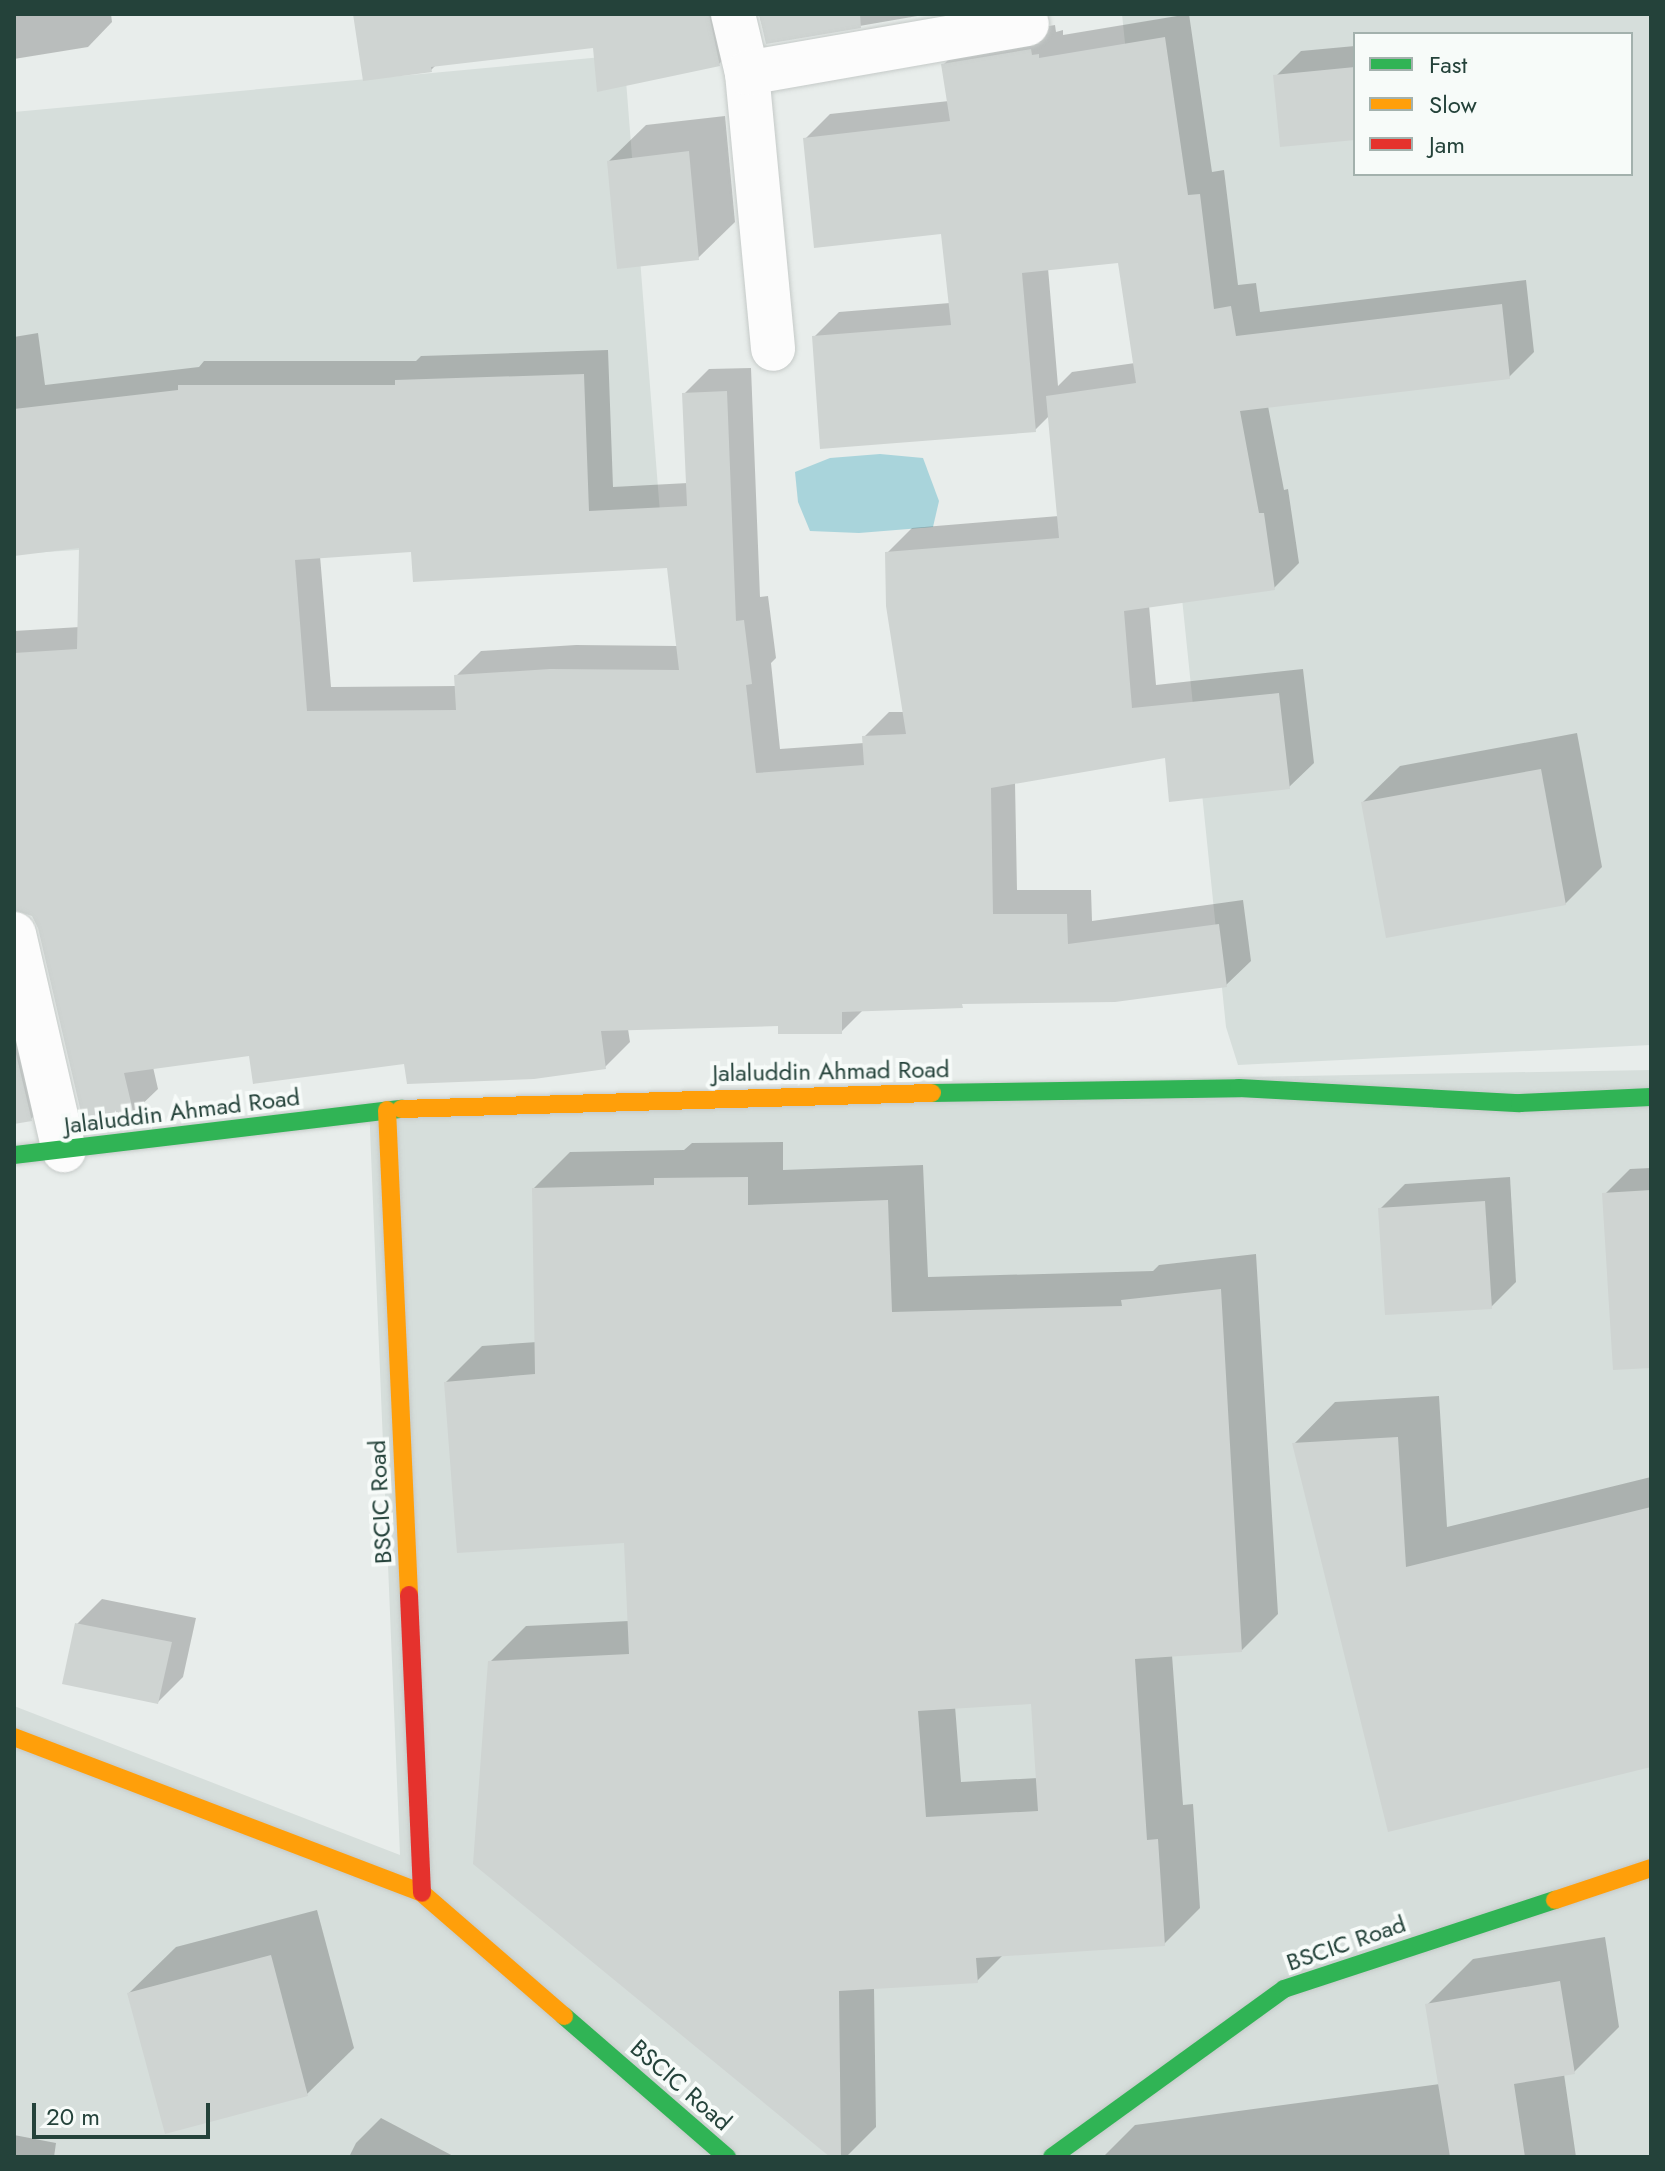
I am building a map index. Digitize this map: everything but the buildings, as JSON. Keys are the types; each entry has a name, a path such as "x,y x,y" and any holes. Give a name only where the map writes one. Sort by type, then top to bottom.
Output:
{"street":[{"path":"733,14 747,73 773,349"},
{"path":"747,73 1027,24"},
{"path":"14,934 64,1150"},
{"name":"Jalaluddin Ahmad Road","path":"14,1155 387,1110 753,1096 1239,1088 1520,1103 1651,1097"},
{"name":"BSCIC Road","path":"387,1110 422,1893"},
{"name":"BSCIC Road","path":"14,1737 422,1893 727,2157"},
{"name":"BSCIC Road","path":"1052,2157 1284,1989 1651,1868"}],"shaded area":[{"path":"1122,14 1651,14 1651,1045 1238,1065 1226,1027"},
{"path":"624,55 660,513 14,554 14,112"},
{"path":"1651,1070 1651,2157 14,2157 14,1706 400,1855 369,1105 1239,1077"}],"water":[{"path":"880,454 923,458 939,501 933,527 859,533 810,531 798,502 795,472 830,458"}],"traffic: fast":[{"path":"932,1093 1239,1088 1520,1103 1651,1097"},
{"path":"14,1155 401,1109"},
{"path":"1052,2157 1284,1989 1555,1900"},
{"path":"564,2016 727,2157"}],"traffic: slow":[{"path":"401,1109 932,1093"},
{"path":"387,1110 409,1595"},
{"path":"14,1737 422,1893 564,2016"},
{"path":"1555,1900 1651,1868"}],"traffic: jam":[{"path":"409,1595 422,1893"}]}
